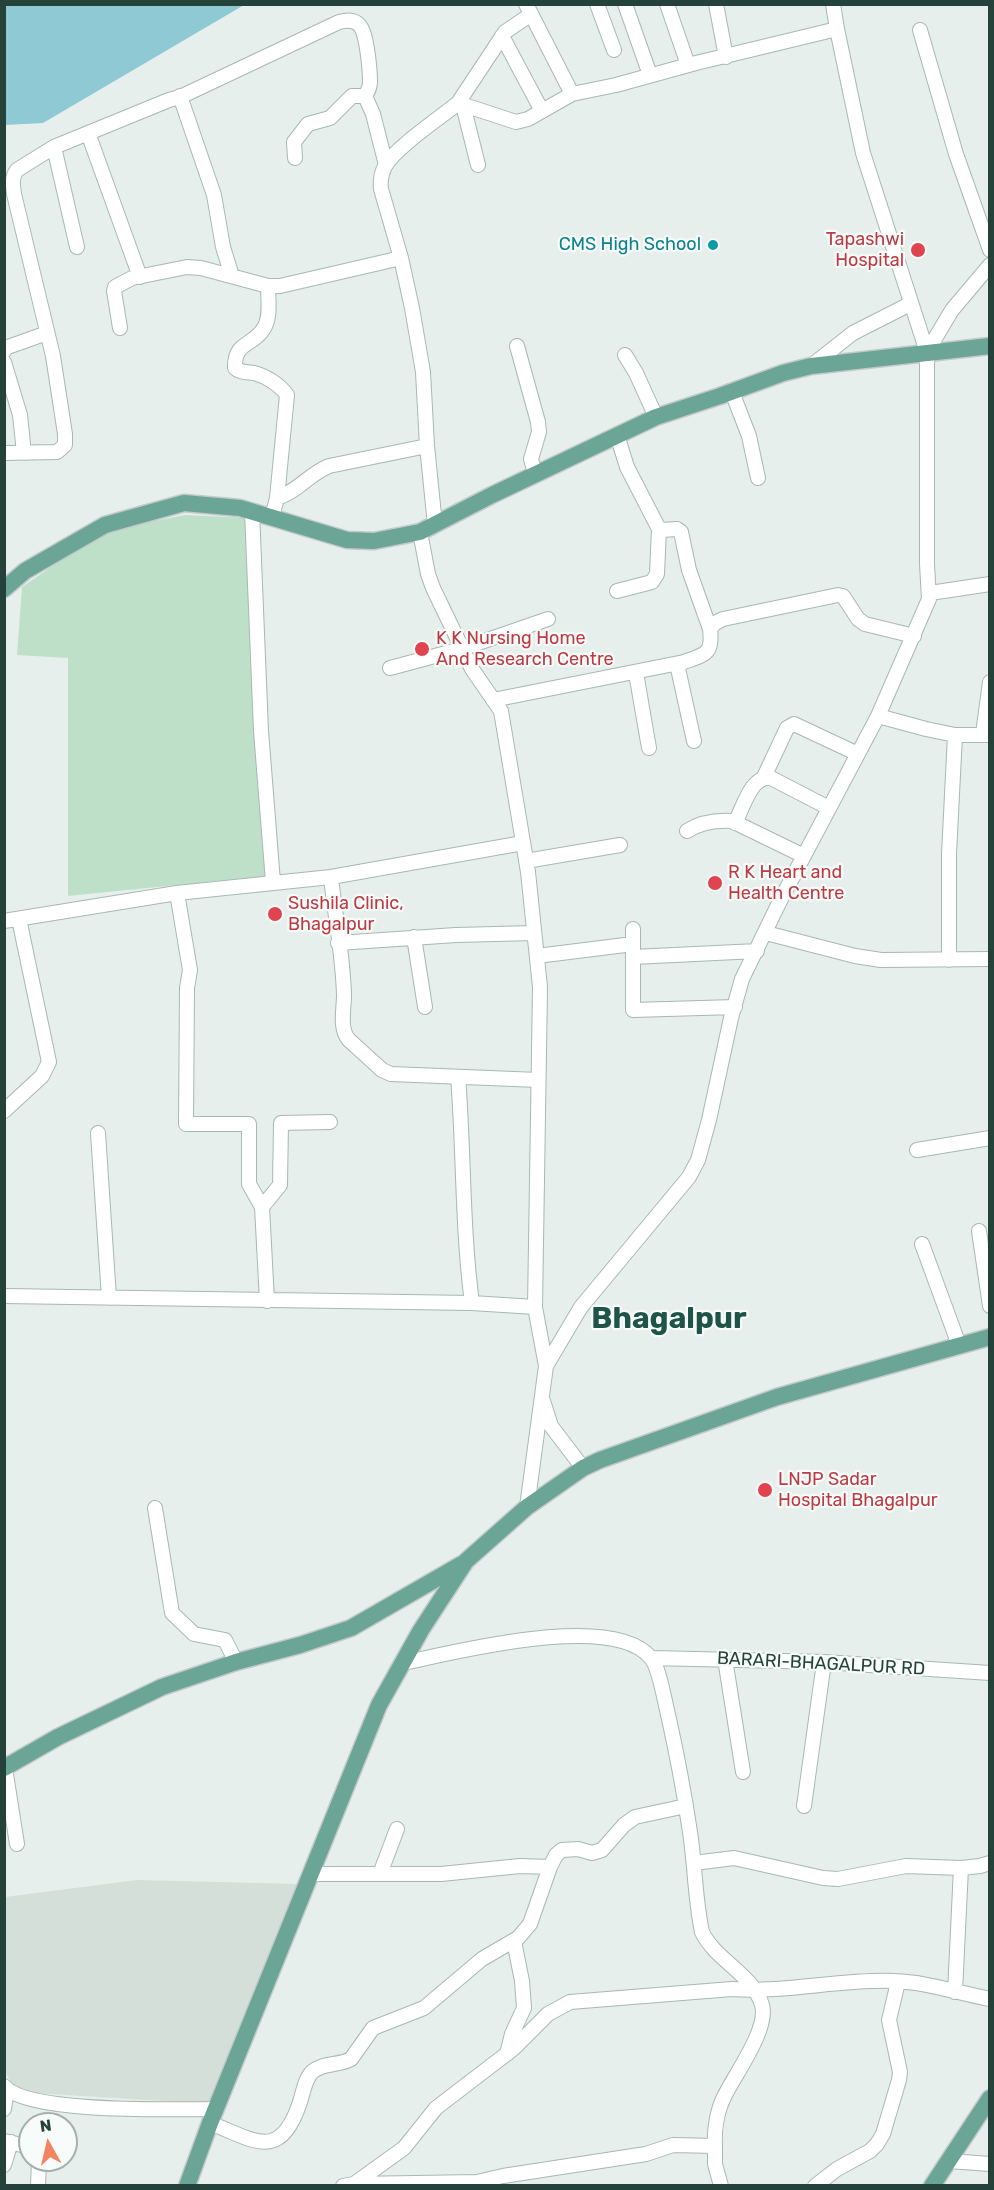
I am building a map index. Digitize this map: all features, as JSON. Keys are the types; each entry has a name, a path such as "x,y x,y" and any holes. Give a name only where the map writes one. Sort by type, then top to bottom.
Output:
{"main road":[{"path":"4,588 25,571 105,525 184,503 240,508 347,540 374,541 428,528 656,417 783,373 811,366 990,346"},
{"path":"5,1768 58,1737 162,1687 236,1662 300,1645 351,1628 466,1561 527,1507 583,1468 600,1460 777,1397 990,1337"},
{"path":"187,2186 213,2116 379,1705 421,1630 466,1561"},
{"path":"932,2186 987,2105"}],"street":[{"path":"597,4 614,50"},
{"path":"625,4 650,75"},
{"path":"667,4 688,65"},
{"path":"716,4 726,57"},
{"path":"527,1507 546,1366 581,1307 689,1177 698,1160 742,979 878,716 928,605 930,593 927,564 927,352 863,153 833,4"},
{"path":"546,1366 535,1307 540,987 526,861 501,711 461,649 428,574 427,446 423,372 401,258 380,179 386,165 398,152 460,104 502,36 528,10 572,94"},
{"path":"4,453 57,452 65,445 55,367 12,182 17,170 54,147 180,96 339,22 349,20 359,24 364,32 370,81 365,96 373,114 386,165"},
{"path":"460,104 516,122 572,94 837,29"},
{"path":"920,30 956,154 990,250"},
{"path":"502,36 542,111"},
{"path":"180,96 214,195 222,247 232,276"},
{"path":"295,158 294,142 308,124 330,118 352,96 365,96"},
{"path":"460,104 478,165"},
{"path":"88,134 140,277"},
{"path":"54,147 77,247"},
{"path":"120,328 115,286 132,278 187,267 201,268 268,286 291,284 401,258"},
{"path":"927,352 952,310 990,265"},
{"path":"268,286 267,322 255,339 242,345 235,368 238,371 262,375 284,390 286,395 277,498 272,517"},
{"path":"811,366 853,333 910,304"},
{"path":"4,351 5,348 47,333"},
{"path":"517,346 539,432 531,459 536,474"},
{"path":"625,355 656,417"},
{"path":"4,362 20,415 24,453"},
{"path":"732,392 749,436 758,478"},
{"path":"617,435 627,467 659,529 655,579 652,582 617,591"},
{"path":"277,498 290,494 316,471 329,466 427,446"},
{"path":"252,512 261,731 273,882"},
{"path":"493,700 676,664 704,655 710,650 712,643 710,629 689,570 681,532 677,529 659,529"},
{"path":"930,593 990,584"},
{"path":"710,629 723,619 838,595 843,596 858,619 865,624 914,636"},
{"path":"390,668 461,649 548,619"},
{"path":"676,664 694,741"},
{"path":"636,673 649,747"},
{"path":"878,716 956,735 986,734 990,682"},
{"path":"764,777 787,728 794,724 858,754"},
{"path":"949,960 949,863 956,735"},
{"path":"735,823 753,786 758,779 764,777 771,778 829,808"},
{"path":"687,831 697,825 719,820 735,823 804,856"},
{"path":"4,921 177,893 331,877 523,843"},
{"path":"526,861 620,845"},
{"path":"331,877 344,994 345,1036 382,1070 391,1074 538,1080"},
{"path":"177,893 190,970 186,1124 249,1124 249,1184 262,1207 267,1300"},
{"path":"4,1111 42,1076 49,1062 19,919"},
{"path":"633,929 633,1010 735,1007"},
{"path":"338,943 414,937 534,933"},
{"path":"766,933 855,956 881,960 990,959"},
{"path":"414,937 425,1007"},
{"path":"537,956 633,950 757,951"},
{"path":"458,1077 463,1140 467,1266 472,1303"},
{"path":"262,1207 279,1185 281,1123 330,1122"},
{"path":"98,1133 109,1298"},
{"path":"917,1150 990,1138"},
{"path":"979,1231 990,1306"},
{"path":"922,1244 959,1344"},
{"path":"4,1296 472,1303 535,1307"},
{"path":"541,1393 551,1426 583,1468"},
{"path":"154,1508 172,1613 194,1634 225,1640 236,1662"},
{"path":"403,1663 498,1643 543,1637 582,1636 615,1638 632,1644 652,1658 661,1685 686,1806 700,1921 706,1942 756,1990 763,2011 761,2028 723,2098 718,2117 715,2164 721,2186"},
{"name":"BARARI-BHAGALPUR RD","path":"652,1658 824,1662 990,1673"},
{"path":"725,1659 743,1772"},
{"path":"804,1806 824,1662"},
{"path":"5,1768 17,1844"},
{"path":"4,2109 6,2088 16,2095 27,2098 93,2108 213,2116 253,2141 262,2143 272,2141 291,2126 308,2078 315,2070 351,2059 373,2028 424,2008 482,1959 514,1941 530,1924 550,1868 556,1855 562,1850 578,1849 592,1853 602,1850 624,1825 635,1817 686,1806"},
{"path":"380,1874 396,1829"},
{"path":"694,1863 734,1858 823,1878 838,1879 906,1866 961,1868 990,1863"},
{"path":"310,1874 441,1874 520,1866 550,1868"},
{"path":"955,1992 961,1868"},
{"path":"507,2054 512,2034 524,2008 522,1981 514,1941"},
{"path":"815,2186 837,2169 870,2151 883,2134 900,2072 889,2020 898,1982"},
{"path":"348,2185 404,2148 436,2108 507,2054 548,2014 570,2002 732,1989 756,1990 898,1982 934,1986 990,1999"},
{"path":"4,2164 8,2141"},
{"path":"348,2185 450,2185 646,2154 673,2145 715,2146"},
{"path":"949,2162 990,2164"}],"shaded area":[{"path":"137,1880 299,1884 211,2104 17,2092 5,2072 5,1897"}],"green space":[{"path":"185,515 247,518 266,876 68,896 68,658 17,655 22,587 89,541 124,527"}],"water":[{"path":"5,4 244,5 43,123 5,125"}],"place":[{"name":"CMS High School","path":"713,245"},
{"name":"Tapashwi Hospital","path":"918,250"},
{"name":"K K Nursing Home And Research Centre","path":"422,649"},
{"name":"R K Heart and Health Centre","path":"715,883"},
{"name":"Sushila Clinic, Bhagalpur","path":"275,914"},
{"name":"LNJP Sadar Hospital Bhagalpur","path":"765,1490"}],"district":[{"name":"Bhagalpur","path":"669,1319"}]}
